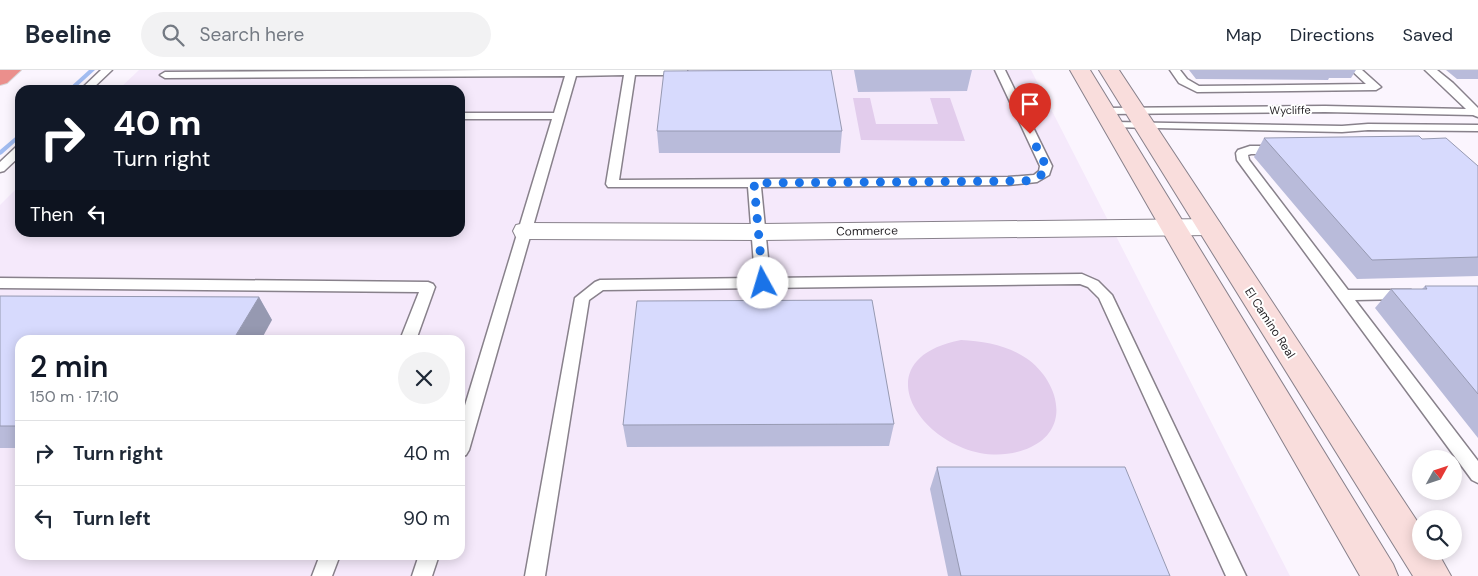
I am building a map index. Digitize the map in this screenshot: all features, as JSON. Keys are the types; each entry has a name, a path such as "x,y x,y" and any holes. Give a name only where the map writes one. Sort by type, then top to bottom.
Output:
{"highway":[{"path":"0,79 11,70"}],"main road":[{"path":"1080,70 1380,576"},
{"name":"El Camino Real","path":"1109,70 1433,576"}],"street":[{"name":"Commerce","path":"525,231 758,232 1210,227"}],"lane":[{"path":"90,85 107,70"},
{"path":"170,70 165,75 354,72 698,72"},
{"path":"630,72 612,184 1016,181 1037,178 1045,172 1046,166 1000,70"},
{"path":"1175,70 1183,81 1196,89 1376,87 1356,70"},
{"path":"1430,70 1449,85 1476,113"},
{"path":"465,433 572,71"},
{"name":"Wycliffe","path":"1109,118 1325,109 1352,112 1476,113"},
{"path":"1352,112 1368,127"},
{"path":"465,116 559,116"},
{"name":"Wycliffe","path":"1109,118 1141,118 1342,129 1368,127 1478,128"},
{"path":"1288,150 1250,150 1242,153 1242,160 1478,475"},
{"path":"0,168 15,154"},
{"path":"754,183 763,283"},
{"path":"535,576 582,298 600,285 1082,279 1092,284 1105,295 1236,576"},
{"path":"0,284 428,287 410,335"},
{"path":"1343,295 1420,294"},
{"path":"322,576 328,560"},
{"path":"422,576 427,560"}],"shaded area":[{"path":"139,70 1031,70 1290,576 0,576 0,205 15,190 15,237 465,237 465,85 123,85"},
{"path":"853,98 870,98 876,124 938,124 930,98 950,98 965,141 861,140"},
{"path":"961,340 978,341 1003,347 1026,358 1037,367 1046,378 1056,403 1056,416 1052,428 1044,438 1031,447 1000,455 969,450 941,436 921,417 909,394 910,372 926,353"}],"building":[{"path":"831,70 842,131 657,131 664,71"},
{"path":"1419,136 1422,139 1446,138 1478,166 1478,257 1372,260 1264,138"},
{"path":"1425,286 1478,286 1478,394 1391,289 1427,289"},
{"path":"0,296 259,297 236,335 15,335 15,426 0,426"},
{"path":"872,300 894,424 623,425 637,301"},
{"path":"937,467 1125,467 1170,576 961,576"}],"waterway":[{"path":"76,85 92,70"},
{"path":"0,153 15,140"}],"route":[{"path":"763,283 754,183 1025,181 1037,178 1045,172 1046,166 1030,134"}]}
